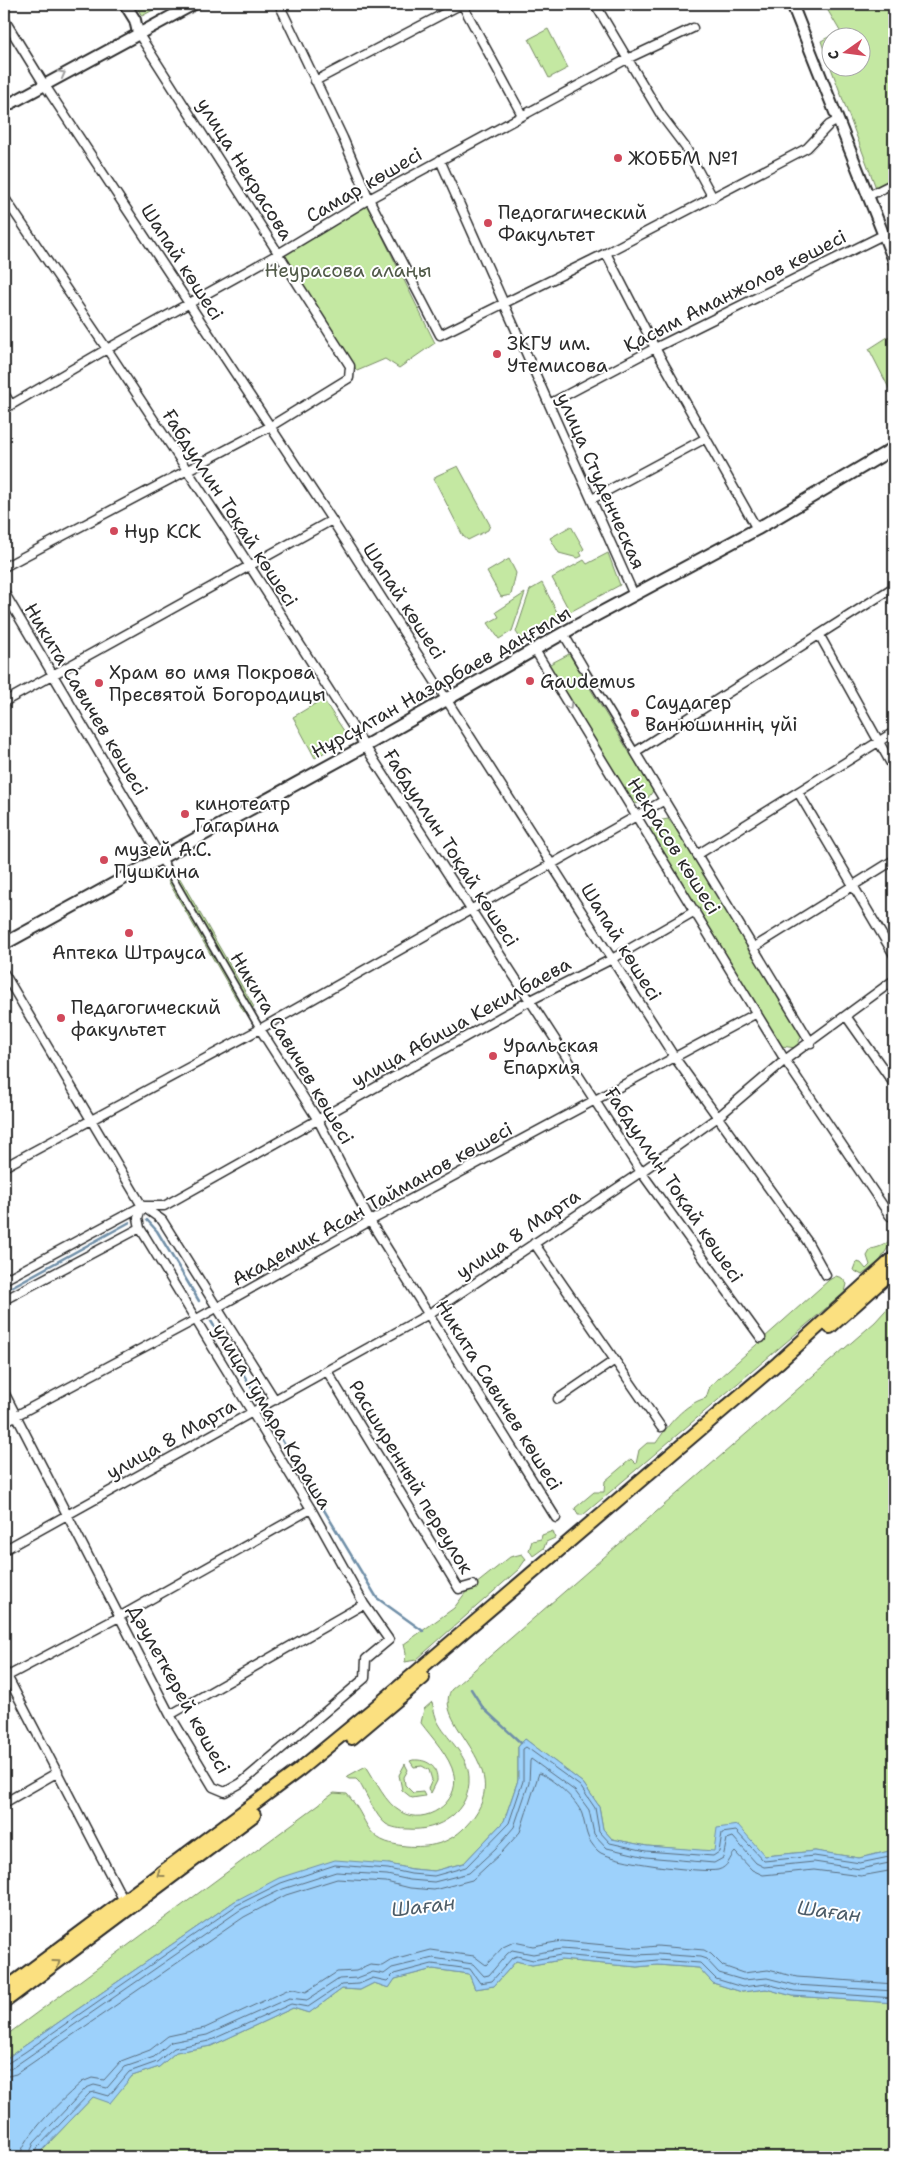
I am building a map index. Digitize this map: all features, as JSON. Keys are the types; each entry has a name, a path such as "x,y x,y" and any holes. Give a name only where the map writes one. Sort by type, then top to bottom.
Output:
{"main road":[{"name":"Нұрсұлтан Назарбаев даңғылы","path":"4,944 163,861 563,634 757,529 894,448"},
{"path":"4,2002 372,1710 770,1369 894,1258"},
{"path":"4,1990 127,1905 297,1782 377,1717 775,1376 894,1270"}],"street":[{"name":"улица Некрасова","path":"125,4 135,20 138,33 350,366 349,378 271,426"},
{"path":"4,107 194,4"},
{"path":"279,4 343,138 369,199 440,335 606,253 807,148 829,125 838,120"},
{"path":"315,81 462,4 522,115"},
{"path":"595,4 661,114 686,148 713,198"},
{"path":"792,4 894,261"},
{"name":"Шапай көшесі","path":"4,19 44,84 332,520 553,863 675,1058 807,1241 826,1275"},
{"name":"Самар көшесі","path":"7,407 107,348 278,254 369,199 627,59 693,28"},
{"name":"улица Студенческая","path":"440,160 634,595"},
{"path":"868,196 894,183"},
{"name":"Ғабдуллин Тоқай көшесі","path":"4,197 107,348 641,1172 761,1338"},
{"name":"Қасым Аманжолов көшесі","path":"549,404 655,348 883,235"},
{"path":"606,253 655,348 757,529"},
{"path":"4,393 7,407"},
{"path":"4,567 271,426"},
{"path":"592,499 706,438"},
{"path":"4,702 332,520"},
{"path":"635,752 894,588"},
{"name":"Никита Савичев көшесі","path":"4,592 260,1029 318,1120 370,1221 556,1518"},
{"name":"Некрасов көшесі","path":"563,634 811,1043"},
{"path":"820,636 894,769"},
{"name":"Некрасов көшесі","path":"535,650 785,1060"},
{"path":"697,855 894,732"},
{"path":"798,792 894,955"},
{"path":"4,1167 260,1029 663,801"},
{"path":"753,948 894,860"},
{"name":"улица Абиша Кекилбаева","path":"4,1280 142,1206 164,1206 531,1000 612,959 695,911"},
{"name":"улица Гумара Караша","path":"4,973 142,1206 162,1220 275,1400"},
{"name":"улица 8 Марта","path":"4,1550 429,1314 641,1172 718,1117 785,1060 811,1043 894,980"},
{"name":"Академик Асан Тайманов көшесі","path":"4,1422 217,1308 370,1221 756,1013"},
{"path":"846,1016 894,1084"},
{"path":"785,1060 890,1216"},
{"path":"4,1300 140,1228 138,1218 142,1206"},
{"name":"улица Гумара Караша","path":"140,1228 311,1510 364,1604 389,1640"},
{"path":"534,1243 661,1427"},
{"path":"558,1399 615,1360"},
{"name":"Расширенный переулок","path":"327,1372 459,1589 473,1585"},
{"name":"Дәулеткерей көшесі","path":"4,1392 170,1715 212,1787 225,1792 241,1783 365,1678 366,1659 389,1640"},
{"path":"127,1905 5,1675 120,1617 311,1510"},
{"path":"170,1715 364,1604"},
{"path":"4,1803 58,1772"}],"green space":[{"path":"135,4 164,4 142,16"},
{"path":"824,4 894,4 894,179 876,188 835,78 870,78 870,28 838,28"},
{"path":"548,29 568,68 549,78 529,39"},
{"name":"Неурасова алаңы","path":"366,203 435,343 399,368 385,359 357,371 283,254"},
{"path":"894,333 894,398 869,349"},
{"path":"458,466 490,525 488,530 468,540 463,536 434,479 436,476"},
{"path":"571,526 584,549 580,552 582,556 578,558 559,553 550,538"},
{"path":"608,553 620,585 570,612 552,578 584,560 587,564"},
{"path":"509,559 516,573 511,595 501,597 487,572"},
{"path":"542,583 560,618 521,639 516,632 530,590"},
{"path":"525,593 512,631 499,639 488,623 499,617 496,612"},
{"path":"569,654 653,791 645,802 633,804 548,665"},
{"path":"323,699 346,734 344,741 315,758 293,717"},
{"path":"668,819 802,1035 796,1048 781,1046 654,838 650,830 657,821"},
{"path":"178,875 254,1007 244,1012 168,881"},
{"path":"894,1235 894,1246 887,1249 880,1261 862,1275 853,1270 856,1262 861,1263 866,1269 870,1265 867,1256 871,1249 884,1245"},
{"path":"836,1276 842,1278 847,1284 845,1292 583,1515 578,1515 575,1508 594,1492 604,1492 605,1481 631,1459 636,1464 639,1450 647,1443 656,1443 677,1416 691,1405 706,1398 710,1386 829,1280"},
{"path":"894,1301 894,1850 859,1858 815,1851 765,1856 647,1846 612,1839 603,1829 599,1806 583,1783 525,1739 518,1747 518,1780 504,1821 464,1863 434,1871 389,1864 235,1901 4,2060 4,2037 334,1793 347,1794 374,1835 392,1844 414,1846 438,1844 459,1833 480,1806 484,1786 481,1767 453,1719 448,1704 451,1690 875,1322"},
{"path":"553,1531 555,1538 546,1542 544,1548 533,1556 529,1550 532,1541 541,1539 542,1535"},
{"path":"522,1554 526,1559 519,1569 416,1660 405,1662 404,1644 454,1608 466,1592 510,1557"},
{"path":"432,1702 438,1722 462,1755 468,1769 468,1789 465,1800 451,1817 441,1823 420,1829 397,1828 382,1821 356,1779 346,1777 366,1766 390,1803 401,1812 410,1816 430,1814 446,1803 452,1795 454,1785 452,1768 445,1754 421,1723 424,1709"},
{"path":"410,1761 427,1762 436,1771 437,1781 431,1793 428,1789 432,1780 429,1770 422,1766 414,1767"},
{"path":"405,1764 408,1770 404,1777 405,1785 413,1793 423,1792 425,1796 412,1798 402,1790 399,1775"},
{"path":"561,1960 637,1967 657,1965 699,1968 713,1983 742,1992 766,1989 793,1996 894,2003 894,2157 38,2157 42,2150 94,2096 110,2102 132,2076 159,2067 176,2052 211,2046 293,2008 309,2013 342,1989 360,1990 374,1983 389,1988 395,1979 433,1969 469,1974 475,1989 494,1986 516,1961 532,1965"}],"water":[{"name":"Шаған","path":"525,1739 583,1783 599,1806 603,1829 612,1839 647,1846 714,1851 717,1828 738,1825 765,1856 815,1851 859,1858 894,1850 894,2003 793,1996 766,1989 742,1992 713,1983 699,1968 657,1965 637,1967 561,1960 532,1965 516,1961 494,1986 475,1989 469,1974 433,1969 395,1979 389,1988 374,1983 360,1990 342,1989 309,2013 293,2008 211,2046 176,2052 159,2067 132,2076 110,2103 93,2097 42,2150 38,2157 4,2157 4,2060 235,1901 279,1878 335,1860 389,1864 434,1871 464,1863 504,1821 518,1780 518,1747"}],"waterway":[{"path":"147,1220 157,1231 199,1301"},
{"path":"4,1291 130,1222"},
{"path":"211,1321 257,1397"},
{"path":"268,1417 377,1598 423,1631"},
{"path":"471,1689 483,1708 521,1743"}],"place":[{"name":"ЖОББМ №1","path":"618,158"},
{"name":"Педогагический Факультет","path":"488,223"},
{"name":"ЗКГУ им. Утемисова","path":"497,354"},
{"name":"Нур КСК","path":"114,531"},
{"name":"Gaudemus","path":"530,681"},
{"name":"Храм во имя Покрова Пресвятой Богородицы","path":"99,683"},
{"name":"Саудагер Ванюшиннің үйі","path":"635,713"},
{"name":"кинотеатр Гагарина","path":"185,814"},
{"name":"музей А.С. Пушкина","path":"104,860"},
{"name":"Аптека Штрауса","path":"129,933"},
{"name":"Педагогический факультет","path":"61,1018"},
{"name":"Уральская Епархия","path":"493,1056"}]}
